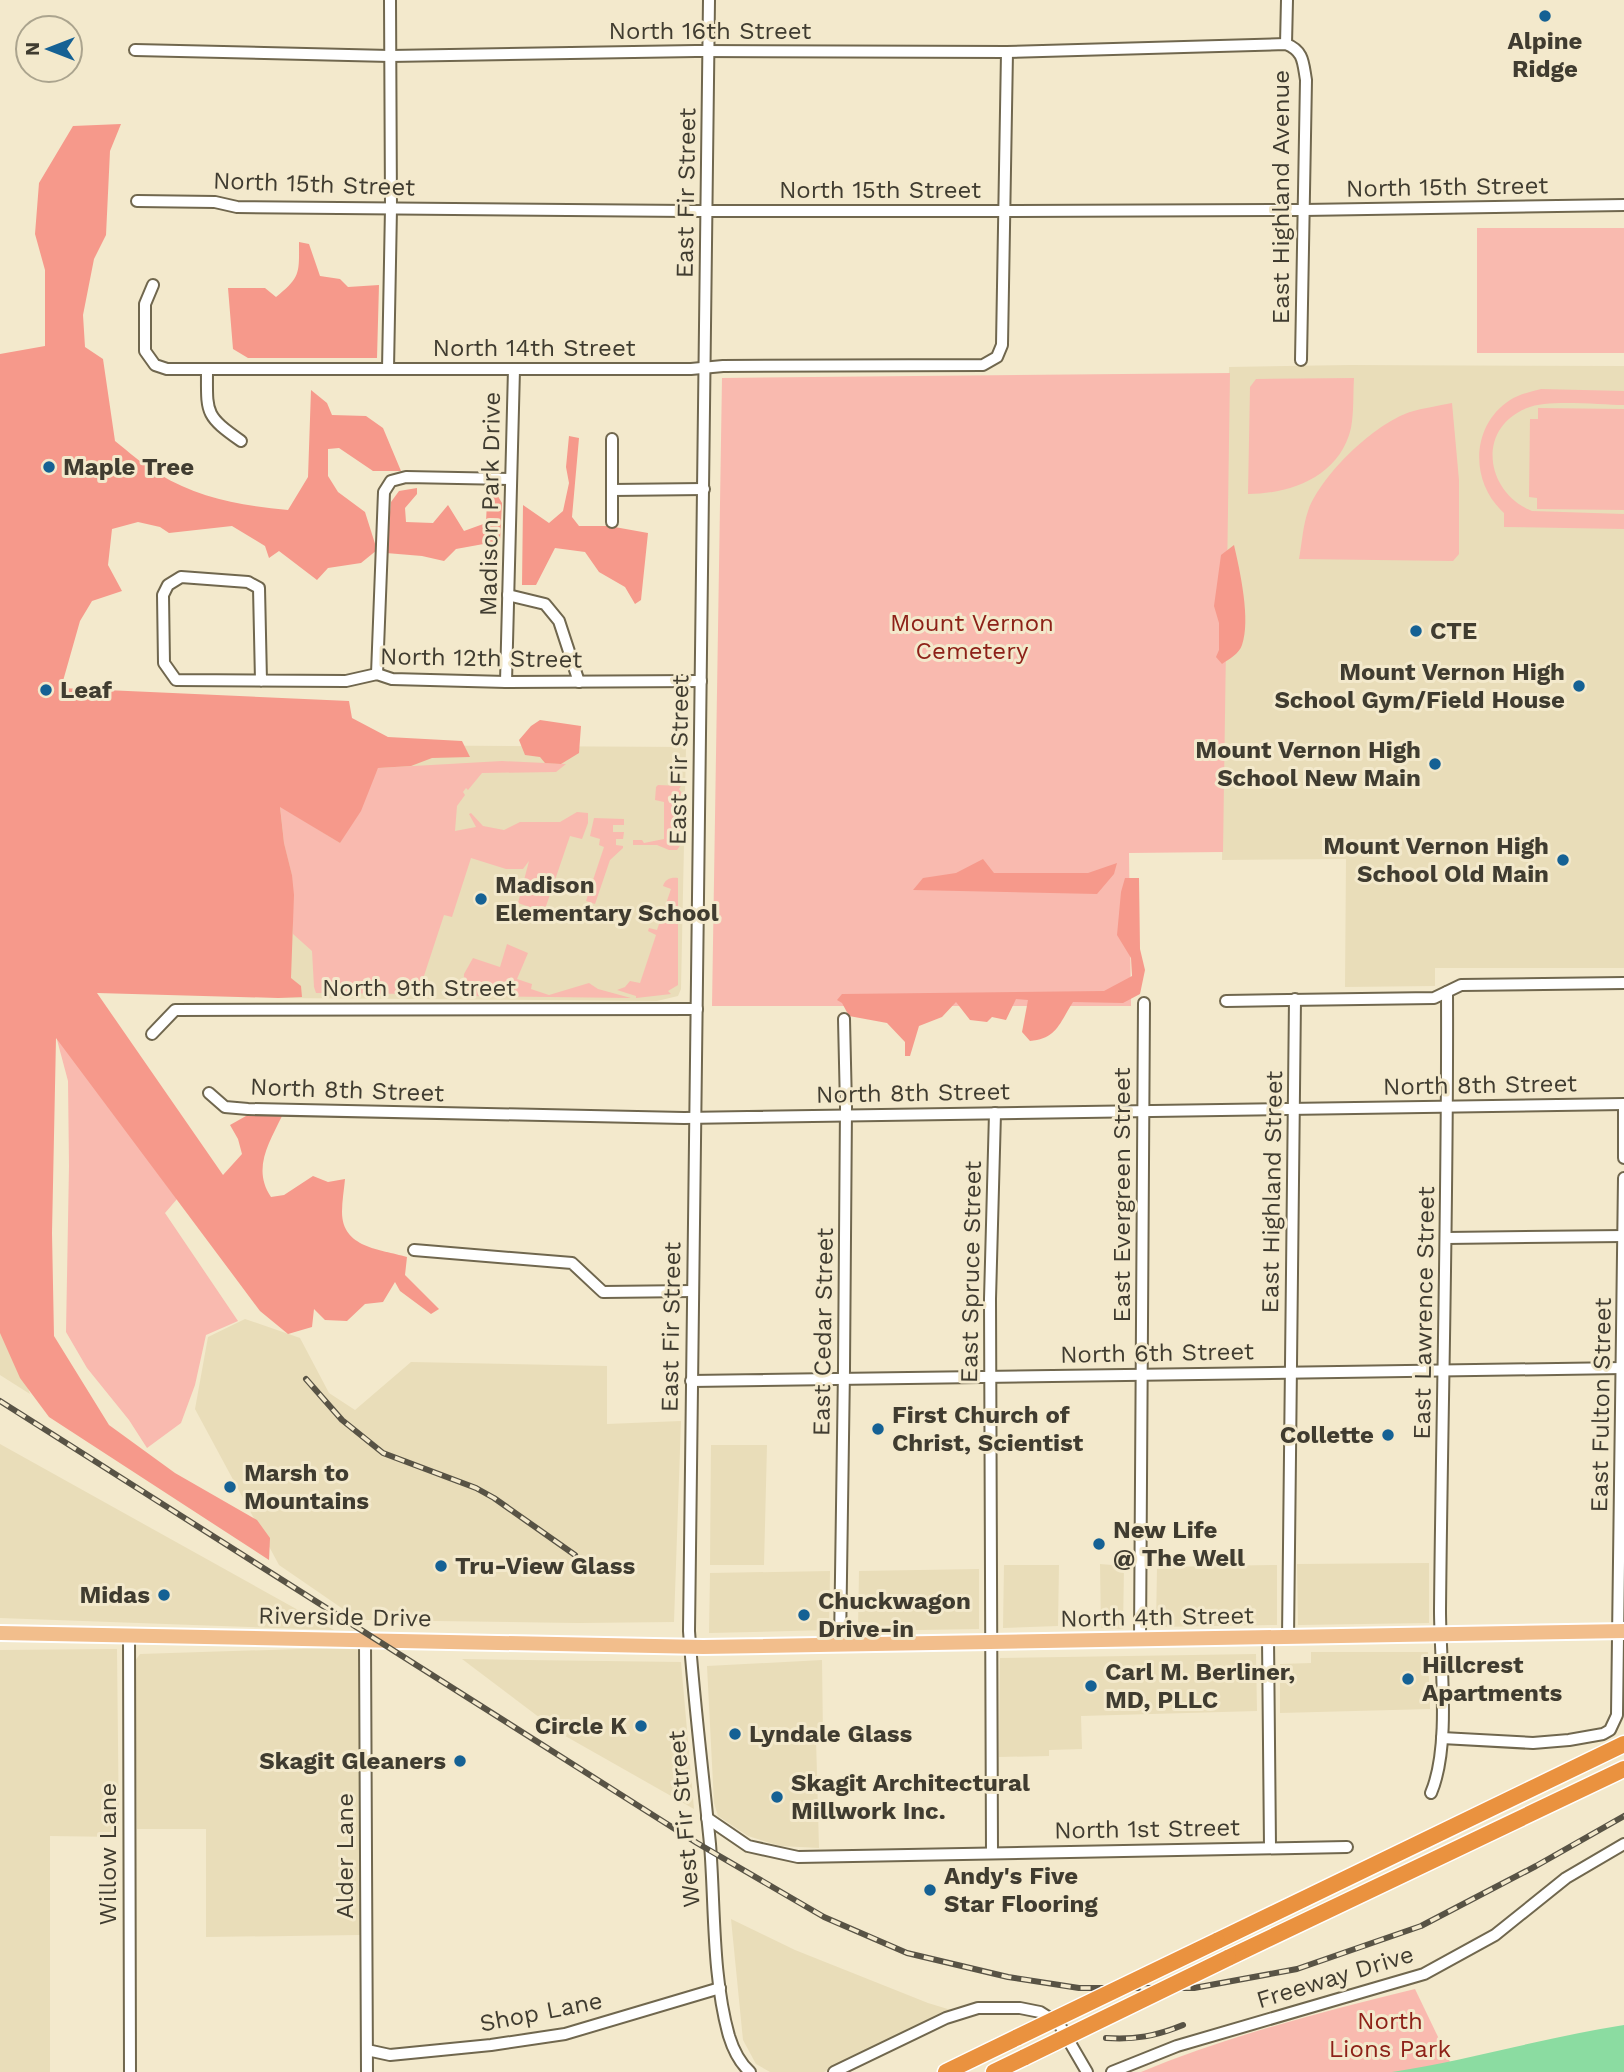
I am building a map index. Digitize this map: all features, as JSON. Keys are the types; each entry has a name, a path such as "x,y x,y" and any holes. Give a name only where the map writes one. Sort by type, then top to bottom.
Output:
{"highway":[{"path":"946,2072 1624,1744"},
{"path":"994,2072 1624,1769"}],"main road":[{"name":"North 4th Street","path":"690,1647 1621,1631"},
{"name":"Riverside Drive","path":"0,1633 690,1647"}],"street":[{"path":"387,369 391,208 390,0"},
{"name":"East Fir Street","path":"690,1647 709,0"},
{"name":"East Highland Avenue","path":"1287,0 1286,44 1296,47 1302,56 1306,80 1301,360"},
{"name":"North 16th Street","path":"135,50 390,56 1007,52 1286,44"},
{"path":"1005,211 1007,52"},
{"name":"North 15th Street","path":"137,201 215,202 237,207 707,211 1304,210 1624,205"},
{"name":"North 14th Street","path":"153,285 145,304 145,351 155,365 167,369 983,365 997,357 1002,345 1005,211"},
{"path":"207,369 207,408 216,424 241,441"},
{"name":"Madison Park Drive","path":"506,682 514,369"},
{"path":"612,439 612,522"},
{"path":"377,674 384,492 391,481 406,477 511,479"},
{"path":"612,490 704,489"},
{"name":"North 12th Street","path":"261,681 259,588 248,582 181,577 169,585 163,595 164,663 176,680 261,681 346,681 377,674 391,680 701,681"},
{"path":"508,595 545,604 552,612 559,621 579,682"},
{"path":"1226,1001 1434,998 1461,985 1624,983"},
{"name":"East Lawrence Street","path":"1432,1793 1438,1779 1442,1738 1447,992"},
{"name":"East Highland Street","path":"1288,1638 1295,999"},
{"name":"East Evergreen Street","path":"1140,1640 1144,1003"},
{"name":"North 9th Street","path":"152,1034 175,1010 696,1009"},
{"name":"East Cedar Street","path":"840,1644 846,1115 844,1020"},
{"name":"North 8th Street","path":"209,1093 225,1107 248,1110 695,1118 1624,1105"},
{"path":"1624,1105 1624,1158"},
{"name":"East Spruce Street","path":"992,1853 991,1377 995,1113"},
{"name":"East Fulton Street","path":"1442,1738 1533,1743 1603,1734 1610,1730 1617,1715 1621,1631 1624,1178"},
{"path":"1446,1238 1624,1236"},
{"path":"414,1250 572,1263 603,1292 693,1291"},
{"name":"North 6th Street","path":"691,1381 1623,1368"},
{"name":"Willow Lane","path":"129,1636 130,2072"},
{"path":"1268,1638 1270,1847"},
{"name":"Alder Lane","path":"365,1641 367,2072"},
{"name":"West Fir Street","path":"690,1647 720,1988 735,2052 750,2072"},
{"name":"North 1st Street","path":"707,1818 748,1846 798,1857 1347,1847"},
{"name":"Freeway Drive","path":"1112,2072 1177,2046 1424,1974 1495,1935 1566,1878 1624,1844"},
{"name":"Shop Lane","path":"366,2050 390,2055 491,2045 565,2034 720,1988"},
{"path":"834,2072 946,2018 978,2008 1020,2008 1040,2012 1059,2024 1087,2072"}],"shaded area":[{"path":"121,124 110,151 106,235 94,259 83,315 85,347 103,359 115,441 142,463 189,489 238,503 288,510 308,477 311,390 327,403 332,415 366,416 383,428 401,471 373,471 339,448 328,449 328,476 338,492 365,512 377,550 361,563 328,568 317,580 279,551 269,558 265,546 232,526 169,533 160,527 138,522 112,529 108,565 122,591 92,601 80,621 61,688 349,701 352,718 388,737 462,741 470,757 432,758 411,766 378,768 361,811 340,843 280,807 294,895 291,978 301,986 302,997 97,993 223,1175 242,1154 230,1125 246,1116 282,1116 264,1156 263,1176 271,1197 284,1195 313,1176 328,1182 345,1179 342,1212 348,1233 364,1245 407,1257 405,1275 439,1309 431,1314 400,1291 395,1282 383,1302 365,1304 347,1321 325,1320 314,1309 312,1327 288,1334 260,1311 56,1038 52,1233 54,1336 109,1425 175,1473 257,1520 270,1538 269,1560 49,1417 20,1378 0,1333 0,354 45,346 45,270 35,234 39,183 73,126"},
{"path":"299,242 309,244 320,276 340,279 348,287 379,285 377,358 248,358 233,349 228,288 265,288 276,297 297,274"},
{"path":"1624,366 1624,968 1435,968 1435,986 1345,987 1346,859 1222,860 1229,367"},
{"path":"569,436 579,438 572,517 579,526 609,526 648,533 641,600 635,604 625,587 599,572 585,552 555,548 536,585 522,585 523,505 549,523 563,511 569,483 566,467"},
{"path":"417,488 417,494 405,508 406,522 433,523 448,505 464,531 486,523 487,500 496,493 502,503 500,541 456,549 444,561 386,553 391,502 399,491"},
{"path":"1234,545 1244,595 1244,635 1239,651 1222,664 1216,657 1219,650 1219,623 1214,606 1221,555"},
{"path":"540,720 581,726 579,753 561,764 545,763 540,757 525,755 519,740"},
{"name":"Madison Elementary School","path":"352,745 686,747 681,989 678,996 657,1001 278,998 280,806"},
{"path":"983,859 994,873 1088,873 1117,863 1114,874 1097,894 913,890 923,878 956,873"},
{"path":"1125,878 1139,878 1140,949 1145,970 1140,994 1123,1003 1073,1002 1057,1028 1039,1040 1030,1041 1022,1032 1028,1000 1016,999 1006,1020 992,1017 987,1022 970,1020 956,1002 942,1017 919,1026 910,1056 905,1056 905,1042 887,1023 849,1016 842,1003 837,1000 842,994 1104,991 1132,976 1131,958 1117,935"},
{"path":"0,1303 30,1394 0,1375"},
{"path":"245,1319 300,1338 329,1393 355,1410 411,1362 607,1366 607,1424 681,1421 674,1622 359,1620 279,1565 195,1409 208,1337"},
{"path":"0,1444 334,1630 0,1618"},
{"path":"711,1445 767,1445 764,1565 710,1565"},
{"path":"1429,1563 1429,1623 1298,1625 1297,1564"},
{"path":"1100,1564 1124,1566 1123,1629 1101,1628"},
{"path":"1004,1565 1059,1565 1058,1626 1003,1628"},
{"path":"1277,1565 1277,1625 1156,1627 1157,1567"},
{"path":"979,1569 979,1629 858,1631 859,1571"},
{"path":"830,1571 829,1630 709,1633 710,1573"},
{"path":"363,1647 365,1752 359,1752 360,1935 206,1937 206,1829 137,1829 135,1661 140,1654"},
{"path":"117,1649 119,1837 50,1836 50,2072 0,2072 0,1650"},
{"path":"1311,1652 1428,1652 1430,1709 1280,1713 1280,1664 1311,1663"},
{"path":"1256,1654 1257,1711 1081,1716 1082,1749 1049,1750 1049,1756 999,1757 1000,1658"},
{"path":"462,1659 681,1662 694,1809 560,1733"},
{"path":"822,1660 823,1738 816,1738 819,1848 780,1846 748,1836 718,1816 714,1803 707,1666"},
{"path":"731,1919 795,1950 951,2010 824,2072 770,2072 756,2064 743,2040"},
{"path":"1624,2025 1624,2072 1392,2072 1566,2036"}],"green space":[{"path":"1477,228 1624,228 1624,353 1477,353"},
{"name":"Mount Vernon Cemetery","path":"1230,373 1223,852 1129,853 1131,1006 712,1006 722,378"},
{"path":"1354,378 1351,428 1336,459 1325,470 1297,486 1248,494 1250,387 1256,379"},
{"path":"1541,389 1624,391 1624,405 1536,405 1511,417 1500,430 1494,444 1496,475 1504,490 1516,502 1532,511 1624,514 1624,529 1504,527 1504,513 1493,501 1480,471 1482,439 1487,424 1497,411 1514,398"},
{"path":"1452,403 1459,480 1459,554 1453,561 1299,559 1308,511 1324,482 1350,452 1396,418 1410,412"},
{"path":"1538,408 1624,409 1624,510 1537,509 1537,498 1529,497 1530,419 1538,419"},
{"path":"502,761 566,764 556,772 482,773 468,790 466,788 463,792 465,795 457,806 455,831 476,827 469,814 471,813 483,826 504,830 520,822 560,822 577,812 588,813 588,823 582,839 570,836 544,912 518,903 529,861 523,869 506,869 471,858 452,917 444,915 418,994 316,993 312,951 293,934 292,875 284,843 280,806 340,843 378,768"},
{"path":"658,785 681,786 679,789 684,796 683,841 677,850 657,845 633,845 633,840 642,840 644,843 664,839 664,802 655,800"},
{"path":"594,818 624,819 624,825 613,825 613,832 624,832 623,839 616,839 616,845 623,848 610,860 595,904 586,901 604,847 599,845 600,839 590,836"},
{"path":"678,878 678,985 668,991 671,994 636,998 617,990 630,981 640,983 656,935 648,931 649,928 657,930 671,889 663,886 669,879"},
{"path":"507,944 528,953 517,979 532,984 531,989 549,995 589,983 598,989 631,998 463,996 464,974 473,958 500,967"},
{"path":"56,1036 177,1199 165,1213 238,1321 206,1335 195,1385 181,1423 147,1448 129,1420 87,1368 66,1332 68,1081"},
{"name":"North Lions Park","path":"1415,1989 1452,2066 1421,2072 1141,2072 1242,2036"}],"railway":[{"path":"306,1379 342,1420 383,1453 476,1488 575,1555"},
{"path":"0,1401 697,1843 824,1917 907,1953 1008,1977 1079,1988 1194,1988 1297,1969 1421,1926 1624,1816"},
{"path":"1106,2038 1145,2036 1183,2025"}],"place":[{"name":"Alpine Ridge","path":"1545,16"},
{"name":"Maple Tree","path":"49,467"},
{"name":"CTE","path":"1416,631"},
{"name":"Mount Vernon High School Gym/Field House","path":"1579,686"},
{"name":"Leaf","path":"46,690"},
{"name":"Mount Vernon High School New Main","path":"1435,764"},
{"name":"Mount Vernon High School Old Main","path":"1563,860"},
{"name":"Madison Elementary School","path":"481,899"},
{"name":"First Church of Christ, Scientist","path":"878,1429"},
{"name":"Collette","path":"1388,1435"},
{"name":"Marsh to Mountains","path":"230,1487"},
{"name":"New Life @ The Well","path":"1099,1544"},
{"name":"Tru-View Glass","path":"441,1566"},
{"name":"Midas","path":"164,1595"},
{"name":"Chuckwagon Drive-in","path":"804,1615"},
{"name":"Hillcrest Apartments","path":"1408,1679"},
{"name":"Carl M. Berliner, MD, PLLC","path":"1091,1686"},
{"name":"Circle K","path":"641,1726"},
{"name":"Lyndale Glass","path":"735,1734"},
{"name":"Skagit Gleaners","path":"460,1761"},
{"name":"Skagit Architectural Millwork Inc.","path":"777,1797"},
{"name":"Andy's Five Star Flooring","path":"930,1890"}]}
